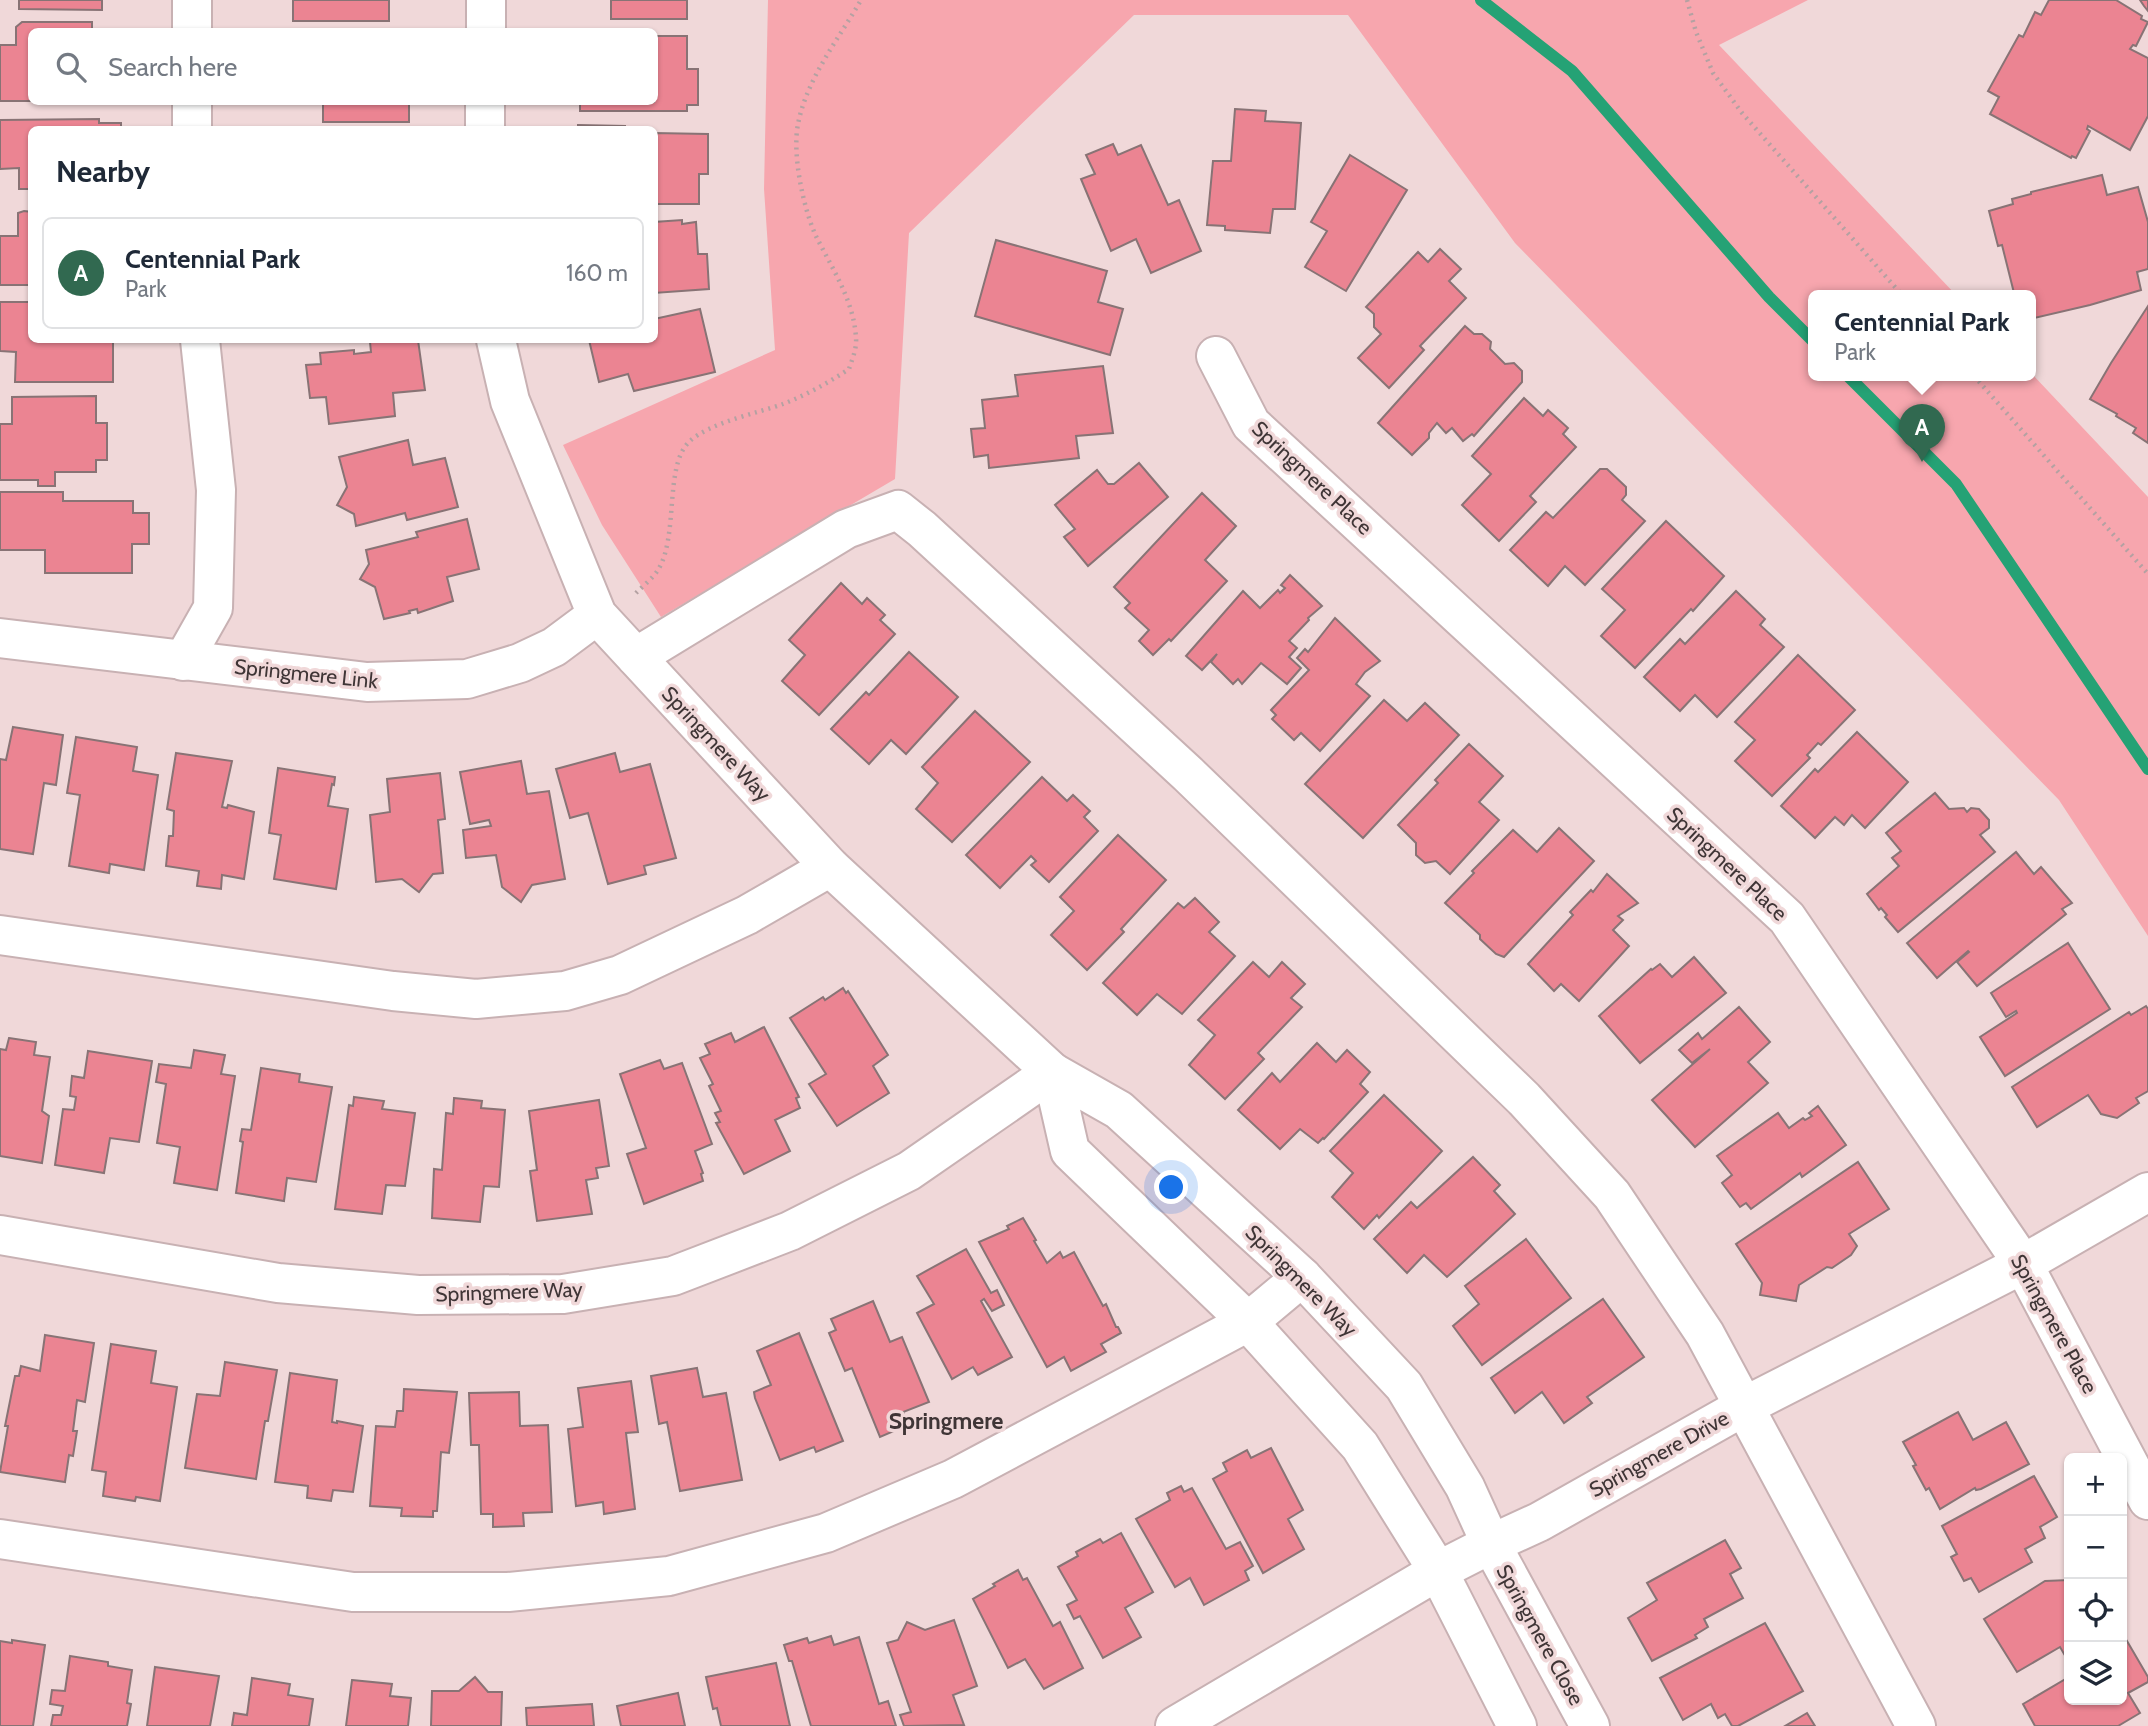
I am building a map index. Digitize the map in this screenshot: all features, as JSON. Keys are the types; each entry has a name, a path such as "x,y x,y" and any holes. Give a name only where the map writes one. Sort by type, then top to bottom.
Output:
{"street":[{"path":"192,0 192,28"},
{"path":"486,0 486,28"},
{"path":"192,105 192,126"},
{"path":"485,105 485,126"},
{"path":"183,661 213,608 216,490 201,343"},
{"name":"Springmere Way","path":"497,343 510,401 597,615 830,867 1052,1072 1119,1110 1302,1277 1404,1386 1465,1487 1490,1544"},
{"name":"Springmere Place","path":"1216,356 1251,424 1787,918 2023,1264 2148,1500"},
{"path":"636,657 846,529 898,510 922,529 1188,774 1524,1099 1612,1195 1705,1334 1916,1726"},
{"name":"Springmere Link","path":"0,638 367,682 467,679 520,663 554,647 597,615"},
{"path":"0,935 393,991 477,999 565,991 620,975 747,915 830,867"},
{"path":"1052,1072 1070,1151 1248,1322 1360,1446 1438,1571 1517,1726"},
{"name":"Springmere Way","path":"0,1235 278,1283 418,1295 575,1292 673,1276 790,1231 909,1171 1052,1072"},
{"name":"Springmere Drive","path":"1175,1726 1438,1571 1539,1522 1743,1407 2023,1264 2148,1192"},
{"path":"0,1539 353,1592 508,1592 669,1576 826,1533 941,1484 1248,1322 1302,1277"},
{"name":"Springmere Close","path":"1490,1544 1590,1726"}],"path":[{"path":"636,593 658,570 670,538 676,475 688,442 716,426 785,403 849,369 857,340 847,298 814,231 803,197 797,158 797,125 811,85 861,0"},
{"path":"1687,0 1696,32 1713,73 1742,113 1898,290"},
{"path":"1978,381 2148,574"}],"shaded area":[{"path":"768,0 1808,0 1719,45 1951,290 1808,290 1808,381 2036,381 2036,378 2148,497 2148,936 2059,800 1515,243 1348,15 1134,15 909,233 895,479 661,617 602,525 563,445 775,350 764,189"}],"building":[{"path":"19,0 102,0 102,10 19,9"},
{"path":"293,0 389,0 389,21 293,21"},
{"path":"611,0 687,0 687,19 611,19"},
{"path":"2049,0 2116,0 2148,22 2136,46 2133,45 2130,49 2148,58 2148,116 2130,150 2088,126 2090,131 2076,158 2071,158 1990,114 1999,97 1988,91 2019,35 2023,37 2035,12 2041,15"},
{"path":"2140,0 2148,0 2148,11 2144,6"},
{"path":"22,22 92,22 92,28 28,28 28,101 0,101 0,45 16,45 16,27"},
{"path":"658,36 687,36 687,69 698,69 698,105 687,105 687,111 580,111 580,105 658,105"},
{"path":"323,105 409,105 409,122 323,122"},
{"path":"1235,109 1266,111 1265,121 1301,123 1295,209 1273,209 1270,233 1225,230 1225,226 1207,225 1213,161 1231,161"},
{"path":"99,119 99,123 121,123 121,126 28,126 28,189 19,189 19,168 0,169 0,120"},
{"path":"658,133 708,134 708,174 699,174 699,204 658,204"},
{"path":"1113,144 1118,155 1141,145 1168,205 1179,200 1201,251 1151,273 1136,239 1111,251 1081,179 1095,174 1086,155"},
{"path":"1350,155 1407,190 1346,291 1305,267 1327,231 1311,222"},
{"path":"2102,175 2107,195 2138,187 2148,222 2148,269 2137,272 2141,290 2036,318 2036,290 2013,290 2002,245 1998,246 1989,211 2013,204 2012,199"},
{"path":"28,212 28,285 0,285 0,236 18,236 18,213"},
{"path":"682,220 682,224 696,222 698,254 707,254 709,289 658,293 658,222"},
{"path":"996,240 1107,271 1098,302 1123,309 1110,355 975,316"},
{"path":"1440,249 1461,269 1449,281 1466,298 1420,346 1424,350 1389,388 1358,358 1381,334 1374,327 1374,314 1366,307 1418,252 1428,262"},
{"path":"0,302 28,302 28,343 113,343 113,382 15,382 16,352 0,351"},
{"path":"2148,306 2148,443 2133,433 2136,428 2090,399"},
{"path":"700,309 715,372 634,391 628,374 599,382 590,343 658,343 658,318"},
{"path":"1465,326 1491,342 1490,349 1505,364 1514,363 1522,371 1522,382 1474,436 1472,434 1463,441 1452,428 1446,433 1437,423 1429,433 1429,438 1412,455 1378,423"},
{"path":"370,343 418,343 425,390 393,393 395,416 329,424 326,397 310,398 306,365 321,364 320,353 354,350 354,354 371,352"},
{"path":"1103,366 1113,433 1076,436 1079,458 989,468 988,455 974,457 971,429 985,428 982,400 1018,396 1015,375"},
{"path":"96,396 96,423 107,423 107,460 96,460 96,472 55,472 55,486 38,486 38,480 0,480 0,424 12,424 12,397"},
{"path":"1524,398 1543,416 1548,410 1568,428 1563,434 1576,447 1530,496 1536,502 1499,541 1462,505 1491,474 1472,456"},
{"path":"408,440 413,465 445,458 458,507 407,520 405,513 356,526 354,514 337,505 347,487 339,457"},
{"path":"1139,463 1168,497 1088,566 1064,537 1075,529 1055,505 1097,470 1108,484 1114,484"},
{"path":"1600,469 1607,469 1626,487 1626,495 1622,500 1645,521 1585,585 1565,566 1548,586 1510,550 1546,512 1553,518"},
{"path":"0,492 63,492 63,501 133,501 133,513 149,513 149,544 132,544 132,573 45,573 45,550 0,550"},
{"path":"1202,493 1236,526 1205,560 1227,581 1171,641 1169,639 1153,655 1139,641 1149,630 1125,608 1130,603 1114,587"},
{"path":"467,519 479,569 447,577 453,601 418,613 417,609 384,619 375,587 360,579 369,564 366,550 418,537 416,532"},
{"path":"1666,521 1724,576 1635,668 1601,636 1625,610 1602,589"},
{"path":"1290,575 1322,606 1289,641 1297,648 1289,657 1301,668 1287,684 1261,663 1242,684 1238,679 1233,684 1211,662 1217,654 1202,670 1186,656 1243,591 1260,608 1278,590 1280,593 1285,588 1281,585"},
{"path":"841,583 862,604 867,598 885,615 880,620 895,634 819,715 782,681 805,655 789,640"},
{"path":"1736,591 1765,619 1760,625 1784,647 1717,717 1695,695 1680,711 1644,677 1680,639 1685,644"},
{"path":"1335,618 1380,661 1365,672 1356,684 1370,696 1320,751 1301,733 1294,740 1272,719 1276,715 1271,710 1309,670 1297,658 1305,649 1308,652"},
{"path":"909,652 958,697 906,754 891,740 869,764 831,729 866,692 869,695"},
{"path":"1798,655 1855,710 1821,745 1818,743 1807,755 1810,758 1772,796 1735,761 1755,740 1735,722"},
{"path":"1384,700 1407,721 1425,703 1459,735 1363,838 1305,784"},
{"path":"975,711 1030,762 952,842 916,809 938,783 922,767"},
{"path":"13,727 63,735 56,785 44,783 33,854 0,849 0,759 6,760"},
{"path":"1857,732 1908,782 1865,828 1852,815 1844,825 1835,817 1815,838 1781,806 1815,769 1818,772"},
{"path":"76,737 137,747 133,771 158,775 144,870 110,864 109,873 69,866 80,795 67,793"},
{"path":"1469,744 1503,776 1479,802 1499,820 1450,874 1436,861 1425,863 1416,855 1416,843 1398,825 1438,783 1435,780"},
{"path":"176,753 232,761 222,807 227,808 228,805 254,812 244,879 222,875 221,889 197,886 199,871 166,866 169,836 173,836 174,811 167,809"},
{"path":"615,753 620,772 650,764 676,858 644,866 646,874 608,884 588,813 570,818 556,769"},
{"path":"521,761 527,794 549,791 565,879 532,885 521,902 502,887 496,855 466,858 463,830 491,826 489,820 470,824 460,772"},
{"path":"278,768 335,777 328,806 348,809 336,889 274,879 281,835 269,833"},
{"path":"440,773 445,819 438,820 443,873 433,874 419,892 402,879 376,882 370,815 390,812 387,779"},
{"path":"1042,777 1067,801 1073,795 1090,811 1084,817 1098,831 1049,882 1031,865 1036,861 1031,856 1000,888 966,855"},
{"path":"1935,793 1949,809 1964,808 1967,812 1971,808 1979,809 1989,820 1989,828 1980,835 1995,852 1898,932 1885,917 1887,915 1881,908 1879,910 1867,894 1899,866 1892,858 1901,851 1886,833"},
{"path":"1559,828 1594,861 1504,957 1496,954 1480,939 1480,935 1445,903 1513,830 1537,852"},
{"path":"1118,835 1166,880 1121,929 1124,932 1087,970 1051,935 1074,911 1060,897"},
{"path":"2016,852 2034,874 2041,867 2072,903 2062,909 2066,914 1977,986 1957,962 1968,951 1937,978 1907,943"},
{"path":"1607,874 1638,903 1618,916 1623,920 1613,930 1629,946 1579,1001 1561,984 1554,991 1528,964 1573,915 1570,912 1591,890 1593,892"},
{"path":"1195,898 1219,922 1209,932 1235,956 1182,1014 1157,994 1137,1015 1103,983 1178,903 1184,908"},
{"path":"2068,943 2110,1009 2005,1076 1980,1037 2017,1013 2016,1011 2006,1017 1991,993"},
{"path":"1694,957 1726,993 1640,1063 1599,1016 1651,969 1660,964 1672,977"},
{"path":"1253,962 1269,977 1282,962 1305,984 1291,998 1302,1007 1258,1053 1264,1059 1225,1099 1189,1065 1215,1035 1198,1020"},
{"path":"843,988 846,993 848,991 888,1055 873,1066 889,1093 837,1126 809,1084 826,1074 790,1018"},
{"path":"2146,1006 2148,1091 2136,1098 2139,1103 2117,1118 2101,1114 2088,1095 2037,1127 2012,1087 2129,1012 2131,1015"},
{"path":"1739,1007 1770,1042 1748,1062 1768,1083 1695,1147 1652,1100 1710,1049 1692,1063 1679,1050 1698,1033 1702,1039"},
{"path":"764,1027 799,1097 796,1098 800,1108 775,1120 790,1151 744,1174 716,1123 720,1122 715,1113 721,1111 709,1086 713,1084 700,1058 710,1054 705,1044 731,1033 735,1042"},
{"path":"9,1038 36,1042 34,1055 50,1057 42,1111 49,1116 42,1163 0,1156 0,1049 6,1050"},
{"path":"1317,1043 1336,1062 1347,1050 1370,1072 1360,1084 1368,1092 1318,1143 1300,1129 1280,1149 1238,1110 1272,1073 1280,1082"},
{"path":"194,1050 225,1055 221,1074 235,1076 217,1190 174,1183 180,1147 157,1143 166,1084 156,1082 159,1064 191,1068"},
{"path":"88,1051 152,1061 139,1142 110,1138 104,1173 55,1165 63,1109 74,1110 76,1097 70,1096 72,1076 84,1078"},
{"path":"660,1060 664,1069 682,1063 712,1144 695,1151 703,1181 644,1204 627,1154 646,1148 620,1074"},
{"path":"261,1068 300,1074 299,1082 332,1087 316,1182 287,1178 284,1201 236,1193 243,1142 240,1141 242,1129 251,1130"},
{"path":"1384,1095 1442,1151 1379,1218 1377,1215 1364,1229 1332,1197 1353,1173 1330,1151"},
{"path":"354,1097 384,1101 382,1109 415,1113 405,1186 386,1185 382,1214 335,1209 349,1105 353,1106"},
{"path":"454,1098 482,1101 481,1108 505,1110 499,1187 484,1186 480,1222 432,1218 434,1169 442,1170 446,1113 453,1114"},
{"path":"599,1100 609,1166 596,1168 598,1178 586,1180 592,1214 537,1221 530,1171 537,1170 529,1111"},
{"path":"1818,1106 1846,1145 1802,1177 1800,1173 1751,1209 1746,1203 1740,1207 1722,1183 1732,1175 1717,1156 1778,1113 1789,1128 1803,1118 1805,1120 1812,1116 1809,1113"},
{"path":"1473,1157 1500,1185 1494,1191 1515,1214 1447,1277 1424,1255 1407,1273 1374,1239 1411,1202 1417,1208"},
{"path":"1858,1162 1889,1209 1849,1234 1857,1246 1851,1255 1799,1285 1796,1301 1760,1295 1762,1283 1736,1244"},
{"path":"1023,1218 1047,1263 1060,1252 1063,1258 1074,1252 1121,1333 1101,1344 1106,1352 1071,1371 1064,1357 1047,1367 979,1242 1009,1229 1007,1226"},
{"path":"1526,1239 1571,1298 1482,1365 1453,1326 1479,1304 1465,1286"},
{"path":"966,1249 991,1293 997,1290 1004,1305 992,1311 984,1299 981,1301 1012,1357 978,1375 973,1367 952,1379 917,1313 934,1304 917,1276"},
{"path":"1603,1299 1644,1357 1587,1397 1592,1403 1564,1423 1542,1392 1515,1413 1491,1378"},
{"path":"873,1301 890,1342 902,1337 929,1402 903,1412 908,1425 880,1437 852,1368 845,1371 829,1333 836,1330 831,1319"},
{"path":"799,1333 843,1441 816,1452 814,1447 780,1460 755,1398 754,1392 771,1385 757,1351"},
{"path":"45,1335 94,1343 85,1402 77,1400 73,1431 77,1431 73,1456 69,1455 65,1482 0,1472 8,1426 5,1426 15,1376 19,1376 21,1366 40,1371"},
{"path":"111,1344 156,1351 151,1383 177,1387 160,1501 136,1497 135,1501 103,1496 106,1472 92,1470"},
{"path":"225,1362 277,1370 268,1421 265,1421 256,1479 185,1468 197,1394 220,1396"},
{"path":"697,1368 703,1397 726,1393 742,1480 680,1491 667,1422 659,1424 651,1376"},
{"path":"290,1373 337,1380 332,1422 363,1426 353,1492 333,1490 331,1501 307,1498 308,1486 275,1482"},
{"path":"631,1381 638,1432 626,1433 635,1509 604,1514 603,1502 576,1506 568,1429 583,1427 578,1388"},
{"path":"404,1389 457,1392 449,1453 441,1452 437,1511 433,1511 433,1517 401,1516 402,1508 370,1506 376,1426 395,1427 397,1411 403,1411"},
{"path":"519,1392 520,1426 548,1425 552,1512 523,1513 524,1526 493,1527 493,1514 481,1514 479,1445 471,1445 469,1393"},
{"path":"1958,1412 1973,1440 2006,1422 2029,1464 1981,1489 1975,1488 1940,1509 1929,1488 1926,1490 1903,1442"},
{"path":"1271,1448 1303,1510 1288,1519 1304,1549 1263,1573 1213,1479 1227,1471 1223,1463 1247,1450 1251,1458"},
{"path":"2034,1476 2057,1517 2040,1527 2045,1538 2025,1549 2032,1562 1979,1592 1971,1578 1964,1581 1951,1557 1957,1554 1942,1526"},
{"path":"1181,1486 1184,1492 1192,1488 1226,1549 1240,1542 1253,1566 1245,1571 1249,1580 1204,1605 1190,1578 1175,1587 1136,1519 1170,1500 1167,1493"},
{"path":"1121,1533 1153,1592 1125,1608 1141,1637 1103,1658 1080,1616 1074,1619 1067,1605 1077,1600 1058,1567 1078,1556 1076,1552 1100,1539 1103,1543"},
{"path":"1725,1540 1741,1568 1730,1574 1743,1598 1704,1619 1708,1627 1695,1635 1697,1638 1652,1661 1628,1618 1657,1600 1647,1583"},
{"path":"1018,1570 1023,1580 1027,1578 1053,1626 1060,1622 1083,1668 1044,1689 1025,1659 1008,1668 973,1599"},
{"path":"2064,1580 2064,1654 2060,1647 2017,1672 1984,1619 2045,1581"},
{"path":"954,1620 977,1686 953,1695 964,1725 904,1726 900,1715 911,1712 887,1643 898,1640 907,1622 925,1630"},
{"path":"1765,1623 1803,1691 1738,1726 1732,1726 1725,1714 1718,1718 1711,1704 1683,1720 1660,1678"},
{"path":"831,1636 834,1645 859,1637 879,1704 888,1701 896,1726 811,1726 792,1661 789,1661 784,1645 807,1638 809,1643"},
{"path":"12,1640 45,1645 33,1726 0,1726 0,1641 12,1643"},
{"path":"2127,1641 2148,1677 2148,1682 2128,1693 2140,1713 2118,1726 2035,1726 2023,1704 2064,1680 2064,1705 2127,1705"},
{"path":"70,1656 108,1662 108,1666 132,1670 127,1726 51,1726 53,1715 61,1715 63,1706 50,1704 52,1690 65,1691"},
{"path":"776,1663 790,1726 721,1726 717,1708 713,1709 706,1677"},
{"path":"155,1667 219,1676 210,1726 147,1726"},
{"path":"475,1677 488,1692 502,1692 501,1726 431,1726 432,1691 459,1691"},
{"path":"252,1678 290,1684 288,1695 313,1699 309,1726 232,1726 234,1713 247,1715"},
{"path":"352,1680 392,1684 390,1696 411,1698 408,1726 346,1726"},
{"path":"678,1693 685,1726 621,1726 617,1706"},
{"path":"592,1704 594,1726 527,1726 526,1708"},
{"path":"1807,1713 1815,1726 1785,1726"}],"waterway":[{"path":"1481,0 1572,71 1769,297 1808,336"},
{"path":"1853,381 1956,484 2148,769"}],"place":[{"name":"Centennial Park","path":"1922,462"}],"district":[{"name":"Springmere","path":"946,1421"}]}
